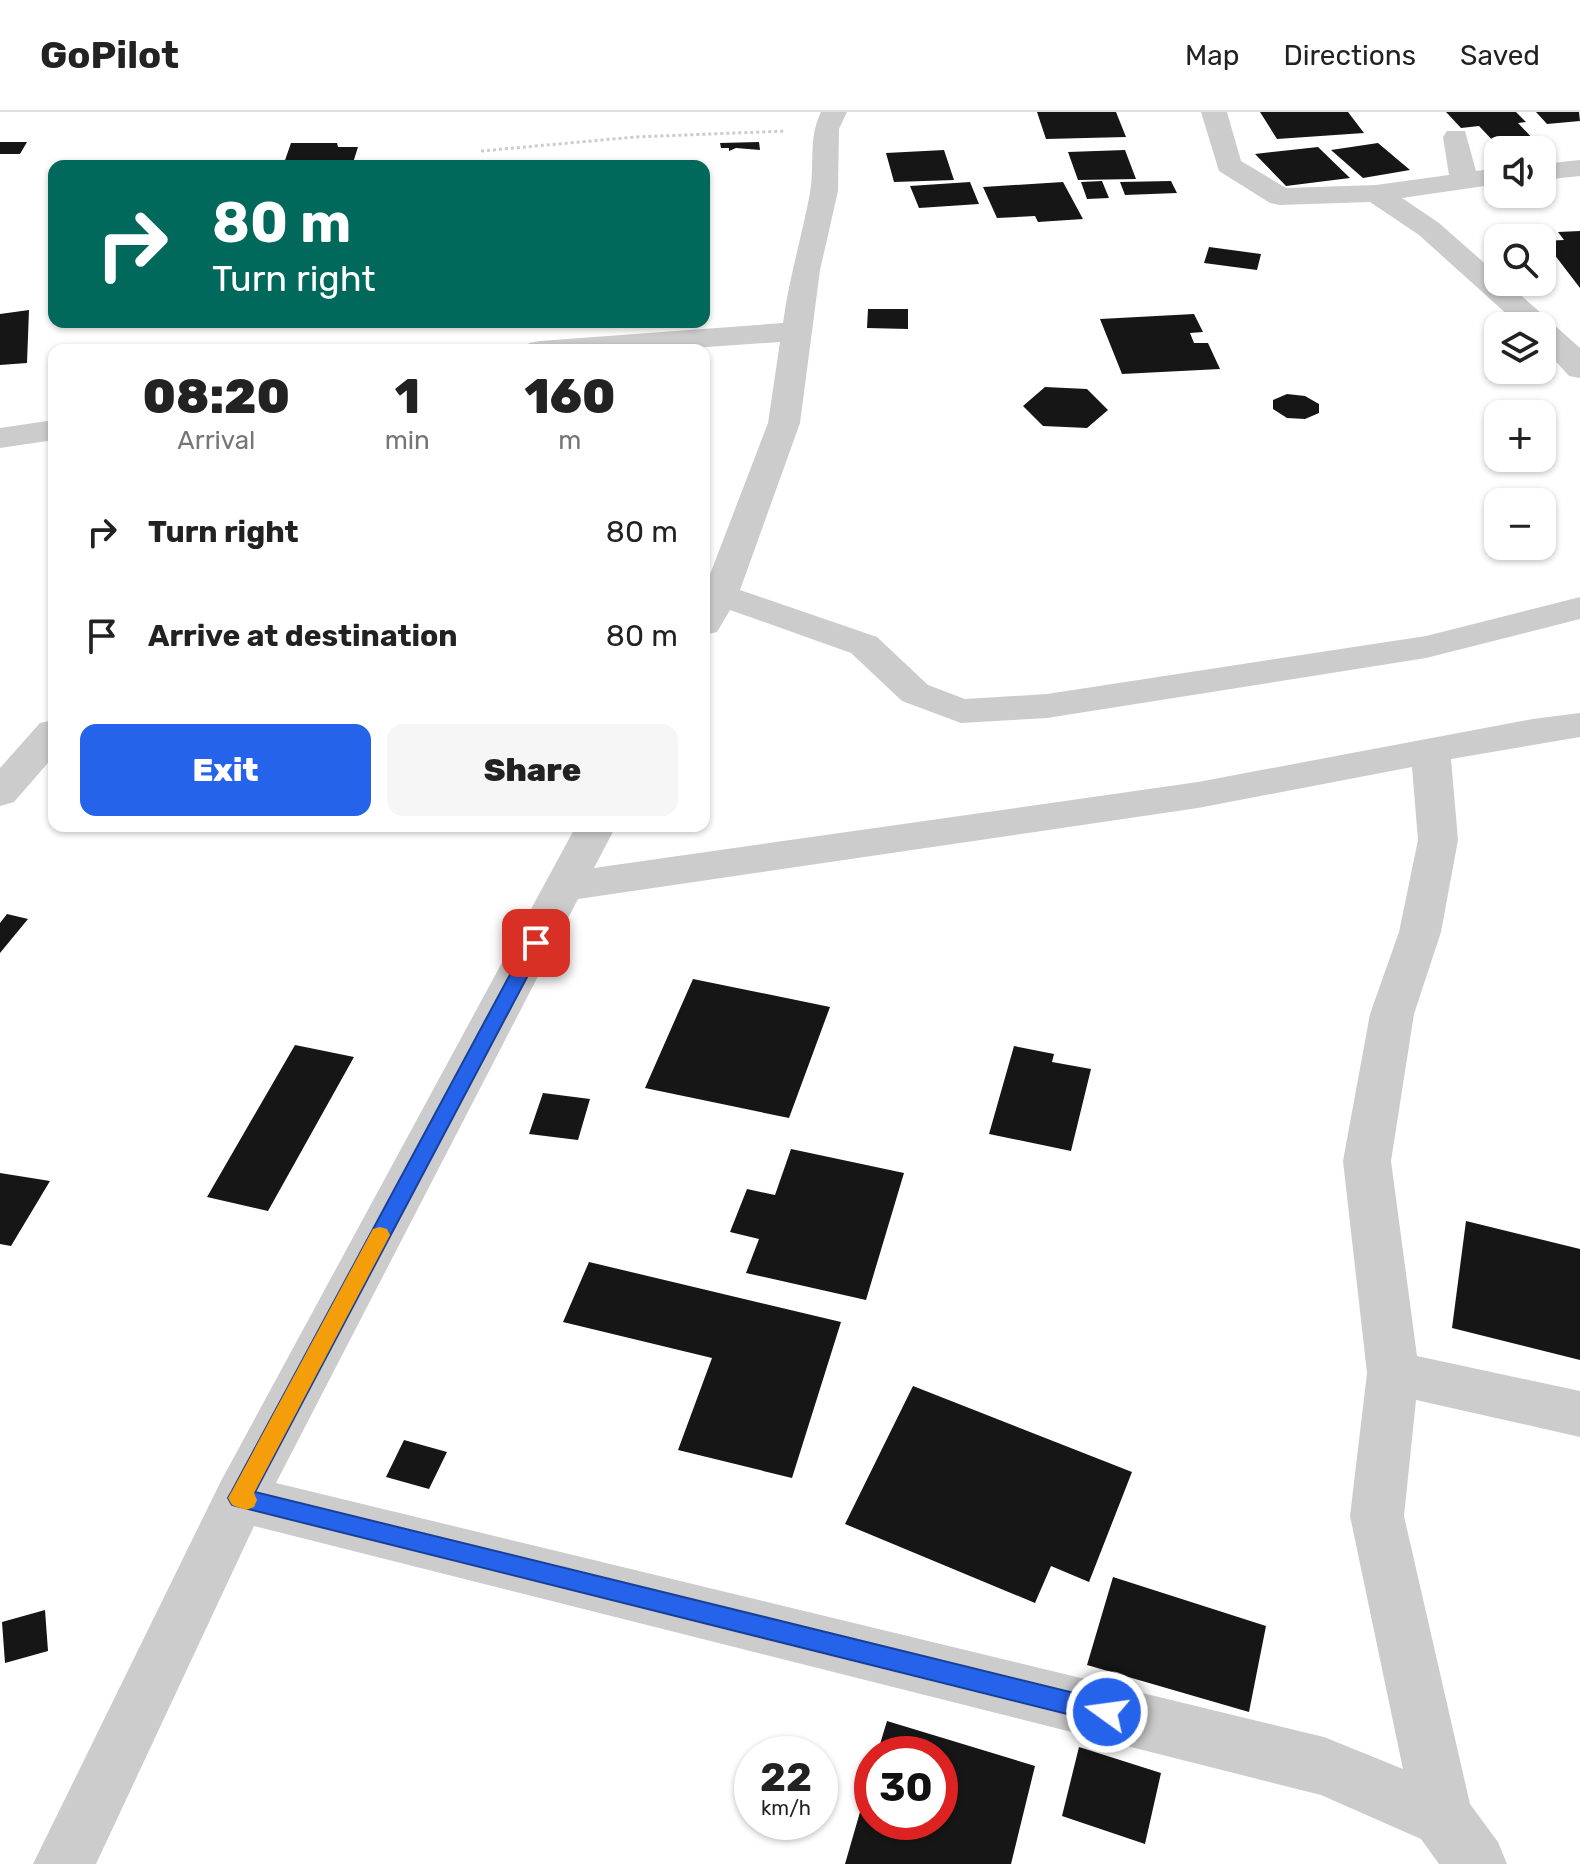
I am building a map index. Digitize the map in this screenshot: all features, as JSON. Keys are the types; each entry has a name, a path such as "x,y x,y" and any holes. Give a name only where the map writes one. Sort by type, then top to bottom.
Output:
{"street":[{"path":"1214,112 1229,165 1280,197 1376,193 1484,177"},
{"path":"830,120 824,191 805,270 784,423 712,610 864,645 915,693 961,711 1047,706 1426,647 1580,608"},
{"path":"1456,137 1464,179"},
{"path":"1556,171 1580,168"},
{"path":"1376,193 1429,229 1522,312"},
{"path":"621,344 798,331"},
{"path":"1556,342 1580,369"},
{"path":"0,438 48,431"},
{"path":"565,887 1198,795 1580,725"},
{"path":"0,793 48,739"},
{"path":"1431,752 1438,840 1420,932 1392,1014 1367,1161 1393,1373 1377,1516 1443,1817 1476,1864"},
{"path":"64,1864 240,1498 593,832"},
{"path":"1393,1373 1580,1414"},
{"path":"240,1498 1324,1766 1443,1817"}],"path":[{"path":"481,151 830,120"}],"building":[{"path":"1037,112 1116,112 1126,137 1046,139"},
{"path":"1260,112 1348,112 1364,133 1277,139"},
{"path":"1446,112 1516,112 1526,122 1518,123 1530,136 1488,136 1479,126 1461,128"},
{"path":"1536,112 1579,112 1580,121 1547,124"},
{"path":"0,142 27,142 20,154 0,154"},
{"path":"759,142 760,150 736,148 729,151 729,148 721,148 720,143"},
{"path":"291,143 337,143 338,147 358,147 354,160 285,160"},
{"path":"1378,143 1410,170 1363,178 1331,150"},
{"path":"1318,147 1350,178 1286,186 1255,154"},
{"path":"944,150 954,180 894,182 886,153"},
{"path":"1125,150 1136,179 1078,180 1068,152"},
{"path":"1102,181 1109,198 1087,199 1081,182"},
{"path":"1171,181 1177,193 1125,195 1120,182"},
{"path":"970,182 979,204 919,208 910,186"},
{"path":"1063,182 1083,219 1038,222 1035,216 997,218 983,187"},
{"path":"1580,231 1580,288 1556,257 1556,240 1564,240 1558,232"},
{"path":"1209,247 1261,254 1257,270 1204,263"},
{"path":"868,309 908,309 908,329 867,328"},
{"path":"29,310 27,363 0,365 0,314"},
{"path":"1194,314 1203,332 1190,333 1194,343 1208,343 1220,369 1122,374 1100,319"},
{"path":"1045,387 1087,389 1108,410 1087,428 1043,426 1023,406"},
{"path":"1287,394 1305,396 1319,404 1319,413 1305,419 1287,418 1273,409 1273,400"},
{"path":"7,914 28,919 0,953 0,923"},
{"path":"693,979 830,1007 789,1118 645,1088"},
{"path":"295,1045 354,1057 268,1211 207,1197"},
{"path":"1014,1046 1054,1054 1052,1062 1091,1069 1071,1151 989,1134"},
{"path":"543,1093 590,1099 578,1140 529,1134"},
{"path":"791,1149 904,1173 866,1300 746,1273 759,1239 730,1232 747,1189 775,1195"},
{"path":"0,1173 50,1181 11,1246 0,1244"},
{"path":"1466,1221 1580,1249 1580,1360 1452,1328"},
{"path":"589,1262 841,1322 792,1478 678,1450 712,1358 563,1322"},
{"path":"913,1386 1132,1472 1089,1582 1051,1566 1035,1603 845,1524"},
{"path":"404,1440 447,1452 429,1489 386,1477"},
{"path":"1113,1577 1266,1626 1249,1712 1087,1665"},
{"path":"45,1610 48,1651 5,1663 2,1622"},
{"path":"887,1721 936,1736 882,1736"},
{"path":"958,1743 1035,1766 1011,1864 845,1864 854,1833 854,1840 958,1840"},
{"path":"1079,1747 1161,1773 1145,1844 1062,1816"}],"slow traffic":[{"path":"246,1500 240,1498 380,1235"}],"route":[{"path":"536,943 240,1498 1107,1712"}]}
